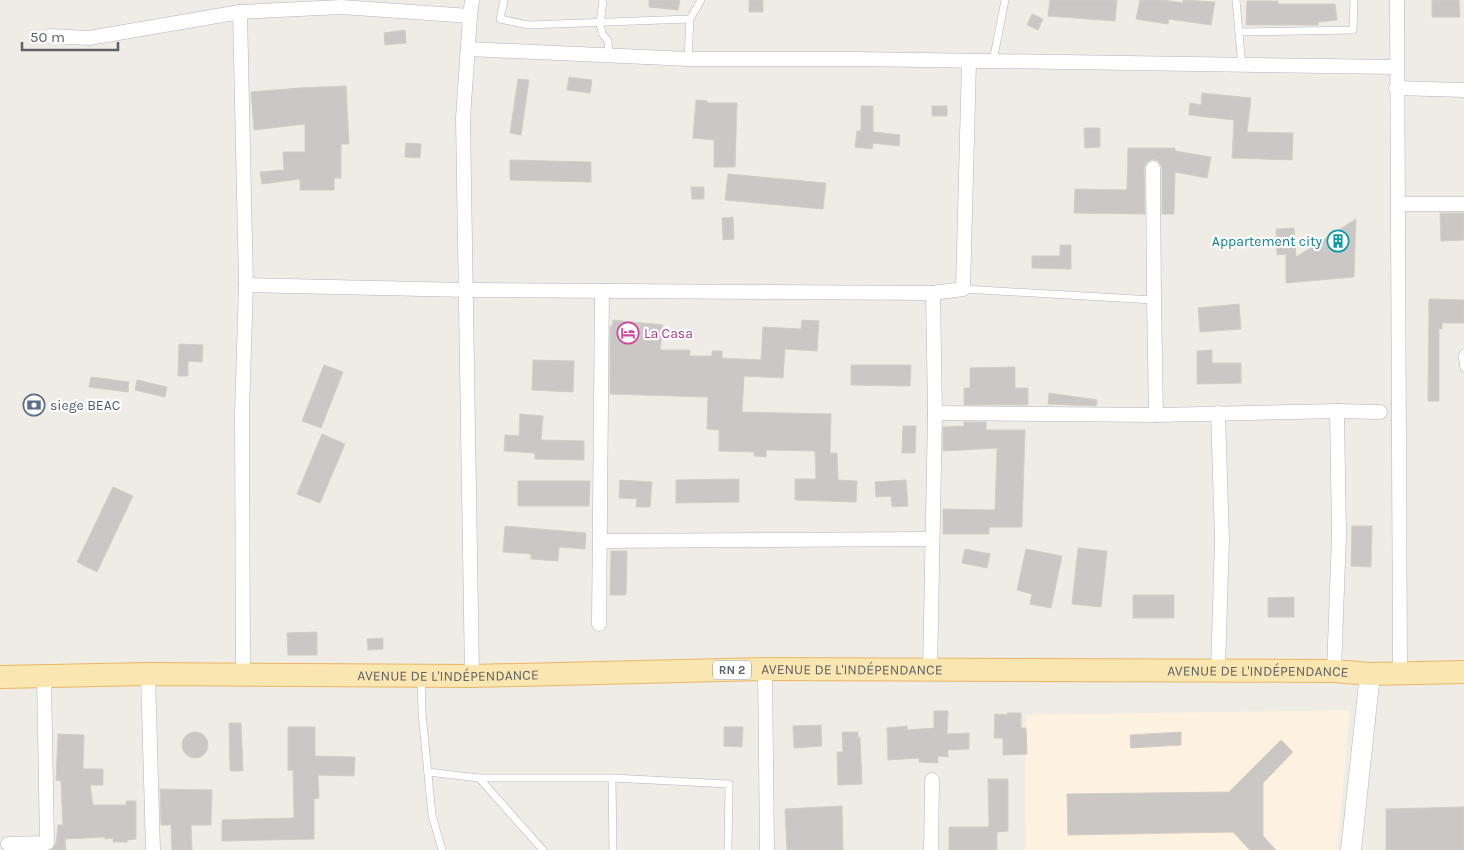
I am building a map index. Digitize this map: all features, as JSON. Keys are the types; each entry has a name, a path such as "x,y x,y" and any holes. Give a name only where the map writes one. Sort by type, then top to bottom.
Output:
{"main road":[{"name":"AVENUE DE L'INDÉPENDANCE","path":"0,677 148,674 472,676 766,669 1334,671 1370,674 1464,672"}],"street":[{"path":"472,0 463,118 472,676"},
{"path":"1397,0 1400,672"},
{"path":"50,36 89,38 240,12 341,7 470,16"},
{"path":"240,12 246,285 242,413 243,674"},
{"path":"468,50 688,59 1396,67"},
{"path":"246,285 467,290 933,293 962,289 969,62"},
{"path":"1396,88 1464,90"},
{"path":"1153,168 1156,415"},
{"path":"1399,204 1464,204"},
{"path":"599,624 602,291"},
{"path":"930,671 931,539 935,413 933,293"},
{"path":"935,413 1156,415 1337,411 1380,412"},
{"path":"1334,671 1339,534 1337,411"},
{"path":"1218,413 1222,538 1218,671"},
{"path":"600,541 931,539"},
{"path":"766,669 767,850"},
{"path":"148,674 153,850"},
{"path":"1351,850 1370,674"},
{"path":"8,844 47,843 44,676"},
{"path":"932,780 932,850"}],"lane":[{"path":"504,0 500,19 528,25 600,24 690,19"},
{"path":"603,0 600,24 602,33 608,41 609,57"},
{"path":"688,59 690,19 701,0"},
{"path":"993,62 1005,0"},
{"path":"1236,0 1242,65"},
{"path":"1239,32 1353,30 1354,0"},
{"path":"962,289 1154,300"},
{"path":"1464,353 1462,356 1464,368"},
{"path":"421,676 422,713 432,815 442,850"},
{"path":"428,772 478,778 612,778 729,784 728,850"},
{"path":"478,778 543,850"},
{"path":"612,778 613,850"}],"shaded area":[{"path":"1350,710 1337,850 1025,850 1026,715"}],"building":[{"path":"649,0 680,0 678,10 649,7"},
{"path":"749,0 763,0 763,12 749,12"},
{"path":"1050,0 1117,0 1115,21 1048,16"},
{"path":"1140,0 1163,0 1183,3 1183,0 1215,2 1211,25 1169,19 1168,24 1136,19"},
{"path":"1432,0 1459,0 1460,17 1432,17"},
{"path":"1247,1 1278,1 1278,4 1335,4 1337,20 1318,22 1318,25 1246,25"},
{"path":"1032,14 1043,19 1038,30 1027,25"},
{"path":"405,30 406,43 385,45 384,33"},
{"path":"569,77 592,80 590,93 567,90"},
{"path":"518,79 529,80 521,135 510,133"},
{"path":"346,86 349,144 341,144 341,178 334,178 334,190 300,190 300,179 262,184 260,172 284,170 283,152 305,152 305,124 254,130 251,92"},
{"path":"1202,93 1251,98 1247,132 1293,133 1292,160 1232,158 1234,120 1189,115 1190,103 1201,105"},
{"path":"696,100 707,101 707,103 737,103 735,167 714,167 714,140 693,138"},
{"path":"861,106 873,106 873,132 900,135 899,146 873,143 872,149 855,147 857,131 861,131"},
{"path":"932,106 947,106 947,116 932,116"},
{"path":"1084,128 1100,128 1100,147 1085,148"},
{"path":"406,143 421,144 420,158 405,157"},
{"path":"1128,148 1175,148 1175,151 1211,157 1207,178 1175,172 1174,214 1162,214 1162,167 1158,161 1152,159 1146,163 1144,168 1145,214 1074,213 1075,189 1127,190"},
{"path":"510,160 591,162 591,182 510,180"},
{"path":"728,174 826,183 823,209 725,200"},
{"path":"691,187 704,187 704,199 692,199"},
{"path":"1440,213 1464,213 1464,240 1441,241"},
{"path":"733,217 734,239 723,240 722,218"},
{"name":"Appartement city","path":"1356,219 1354,277 1286,283 1286,254 1277,255 1276,229 1294,228 1296,257"},
{"path":"1060,245 1071,245 1071,269 1032,268 1032,256 1060,256"},
{"path":"1429,299 1464,300 1464,323 1442,323 1442,329 1439,329 1439,401 1428,401"},
{"path":"1239,304 1241,329 1200,332 1198,308"},
{"path":"613,320 663,325 660,350 690,350 690,356 712,356 712,351 722,351 722,358 761,360 763,327 801,329 802,320 819,321 817,351 785,349 783,378 744,376 742,412 831,414 830,453 837,453 838,480 857,481 856,502 795,500 795,479 816,479 815,451 766,450 766,457 754,456 754,452 719,451 719,430 707,429 708,397 610,394 610,326 612,327"},
{"path":"179,344 203,345 202,362 188,361 188,376 178,376"},
{"path":"1212,350 1212,363 1241,363 1241,383 1197,384 1197,351"},
{"path":"533,360 574,361 573,392 532,390"},
{"path":"324,365 343,372 321,428 302,421"},
{"path":"851,365 911,365 910,386 851,385"},
{"path":"1015,367 1015,388 1028,388 1028,405 964,405 964,388 970,388 970,368"},
{"path":"91,377 129,382 128,392 89,387"},
{"path":"137,380 167,387 165,397 135,390"},
{"path":"1049,393 1097,400 1096,406 1048,404"},
{"path":"520,414 543,416 541,440 584,441 584,460 535,459 535,453 504,451 505,435 519,436"},
{"path":"964,422 986,422 986,430 1025,430 1022,527 989,527 989,534 943,534 943,509 995,510 997,448 943,451 943,427 964,426"},
{"path":"903,426 916,426 915,453 902,453"},
{"path":"322,434 345,444 320,503 297,494"},
{"path":"739,479 739,502 676,503 676,480"},
{"path":"620,480 652,482 650,507 636,507 637,499 619,498"},
{"path":"906,480 908,506 892,507 891,496 876,497 875,482"},
{"path":"518,481 590,481 589,506 518,506"},
{"path":"113,487 133,496 97,572 77,562"},
{"path":"505,526 586,533 585,549 559,547 558,561 531,559 531,554 503,552"},
{"path":"1352,526 1372,526 1371,567 1351,566"},
{"path":"1078,548 1107,551 1101,607 1072,604"},
{"path":"965,549 990,554 987,568 962,563"},
{"path":"1026,549 1062,556 1051,608 1030,604 1032,594 1017,590"},
{"path":"611,551 627,551 626,595 610,595"},
{"path":"1133,595 1174,595 1174,618 1133,618"},
{"path":"1294,597 1294,617 1268,617 1268,598"},
{"path":"317,632 317,655 288,655 287,633"},
{"path":"383,638 383,649 368,650 367,639"},
{"path":"934,711 948,711 947,734 969,733 969,749 948,750 948,757 938,756 938,763 919,762 919,758 888,760 887,728 907,726 907,730 934,728"},
{"path":"1007,713 1021,713 1021,728 1026,728 1027,754 1003,755 1003,738 994,738 995,714 1007,715"},
{"path":"229,723 241,723 243,771 230,771"},
{"path":"821,725 822,746 794,748 793,726"},
{"path":"288,727 315,727 315,756 355,757 354,776 318,775 319,798 314,799 314,839 222,841 222,820 294,818 293,770 288,770"},
{"path":"724,727 743,727 742,747 724,746"},
{"path":"195,732 204,736 208,745 204,754 195,758 186,754 182,745 186,736"},
{"path":"842,732 858,732 858,738 860,737 862,784 838,785 837,752 843,752"},
{"path":"1181,732 1181,745 1131,748 1130,735"},
{"path":"58,734 84,735 83,769 103,769 103,785 90,785 93,805 126,805 126,801 136,801 136,839 127,840 127,842 113,842 113,838 105,839 105,837 65,839 66,850 52,850 56,843 58,825 63,825 61,781 56,780"},
{"path":"1281,740 1293,752 1263,783 1263,836 1276,850 1250,850 1233,832 1068,835 1067,794 1229,792"},
{"path":"988,779 1008,779 1008,831 997,832 997,850 949,850 949,827 989,827"},
{"path":"160,789 212,790 211,825 191,825 192,850 172,850 171,825 161,825"},
{"path":"842,806 843,850 787,850 785,809"},
{"path":"1464,807 1464,850 1386,850 1386,809"}],"place":[{"name":"Appartement city","path":"1338,241"},
{"name":"La Casa","path":"628,333"},
{"name":"siege BEAC","path":"34,405"}]}
